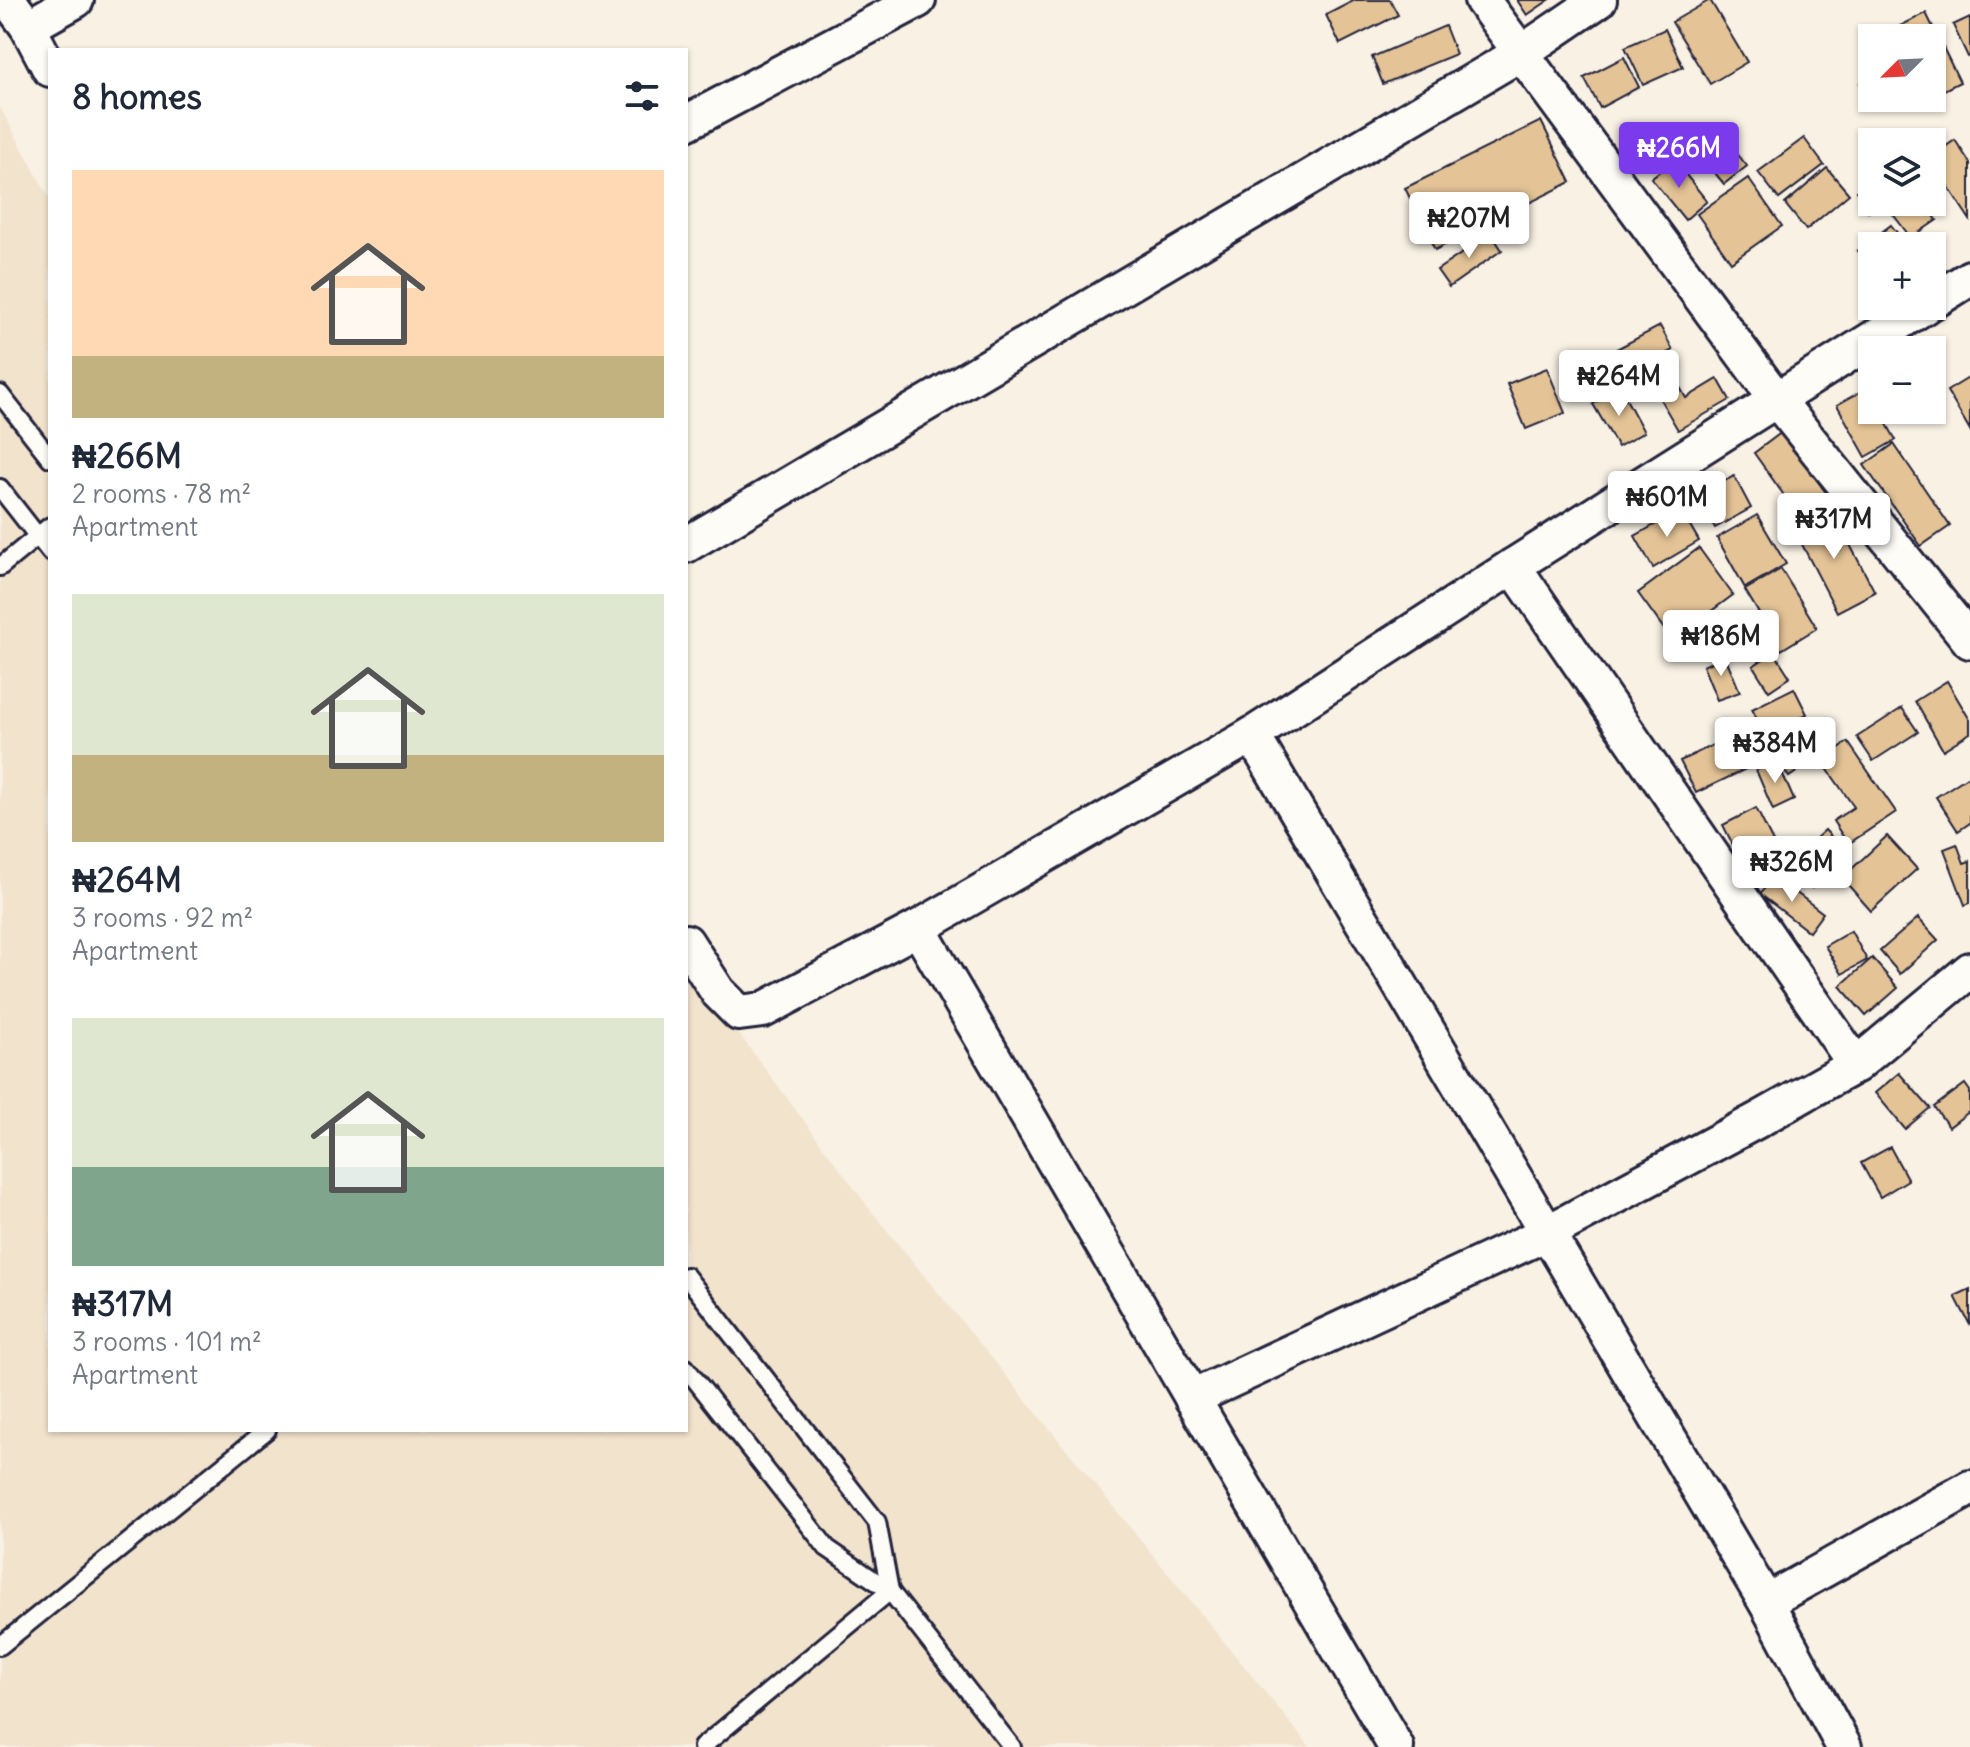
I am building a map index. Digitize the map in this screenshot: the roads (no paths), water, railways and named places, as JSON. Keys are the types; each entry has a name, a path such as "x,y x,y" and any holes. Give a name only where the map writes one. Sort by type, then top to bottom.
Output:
{"street":[{"path":"48,66 18,13 76,0"},
{"path":"688,122 918,0"},
{"path":"1482,0 1777,400 1970,641"},
{"path":"688,544 1521,53 1599,0"},
{"path":"1946,293 1970,278"},
{"path":"688,945 718,992 739,1013 763,1010 918,928 1252,735 1903,320"},
{"path":"1513,566 1856,1065"},
{"path":"1252,735 1766,1602 1844,1747"},
{"path":"918,928 1396,1747"},
{"path":"1192,1398 1547,1233 1744,1128 1856,1065 1970,970"},
{"path":"1766,1602 1970,1488"}],"lane":[{"path":"0,394 48,455"},
{"path":"0,488 44,531 0,567"},
{"path":"688,1279 877,1522 890,1591"},
{"path":"688,1371 827,1548 890,1591 1012,1747"},
{"path":"0,1646 265,1432"},
{"path":"702,1747 890,1591"}]}
